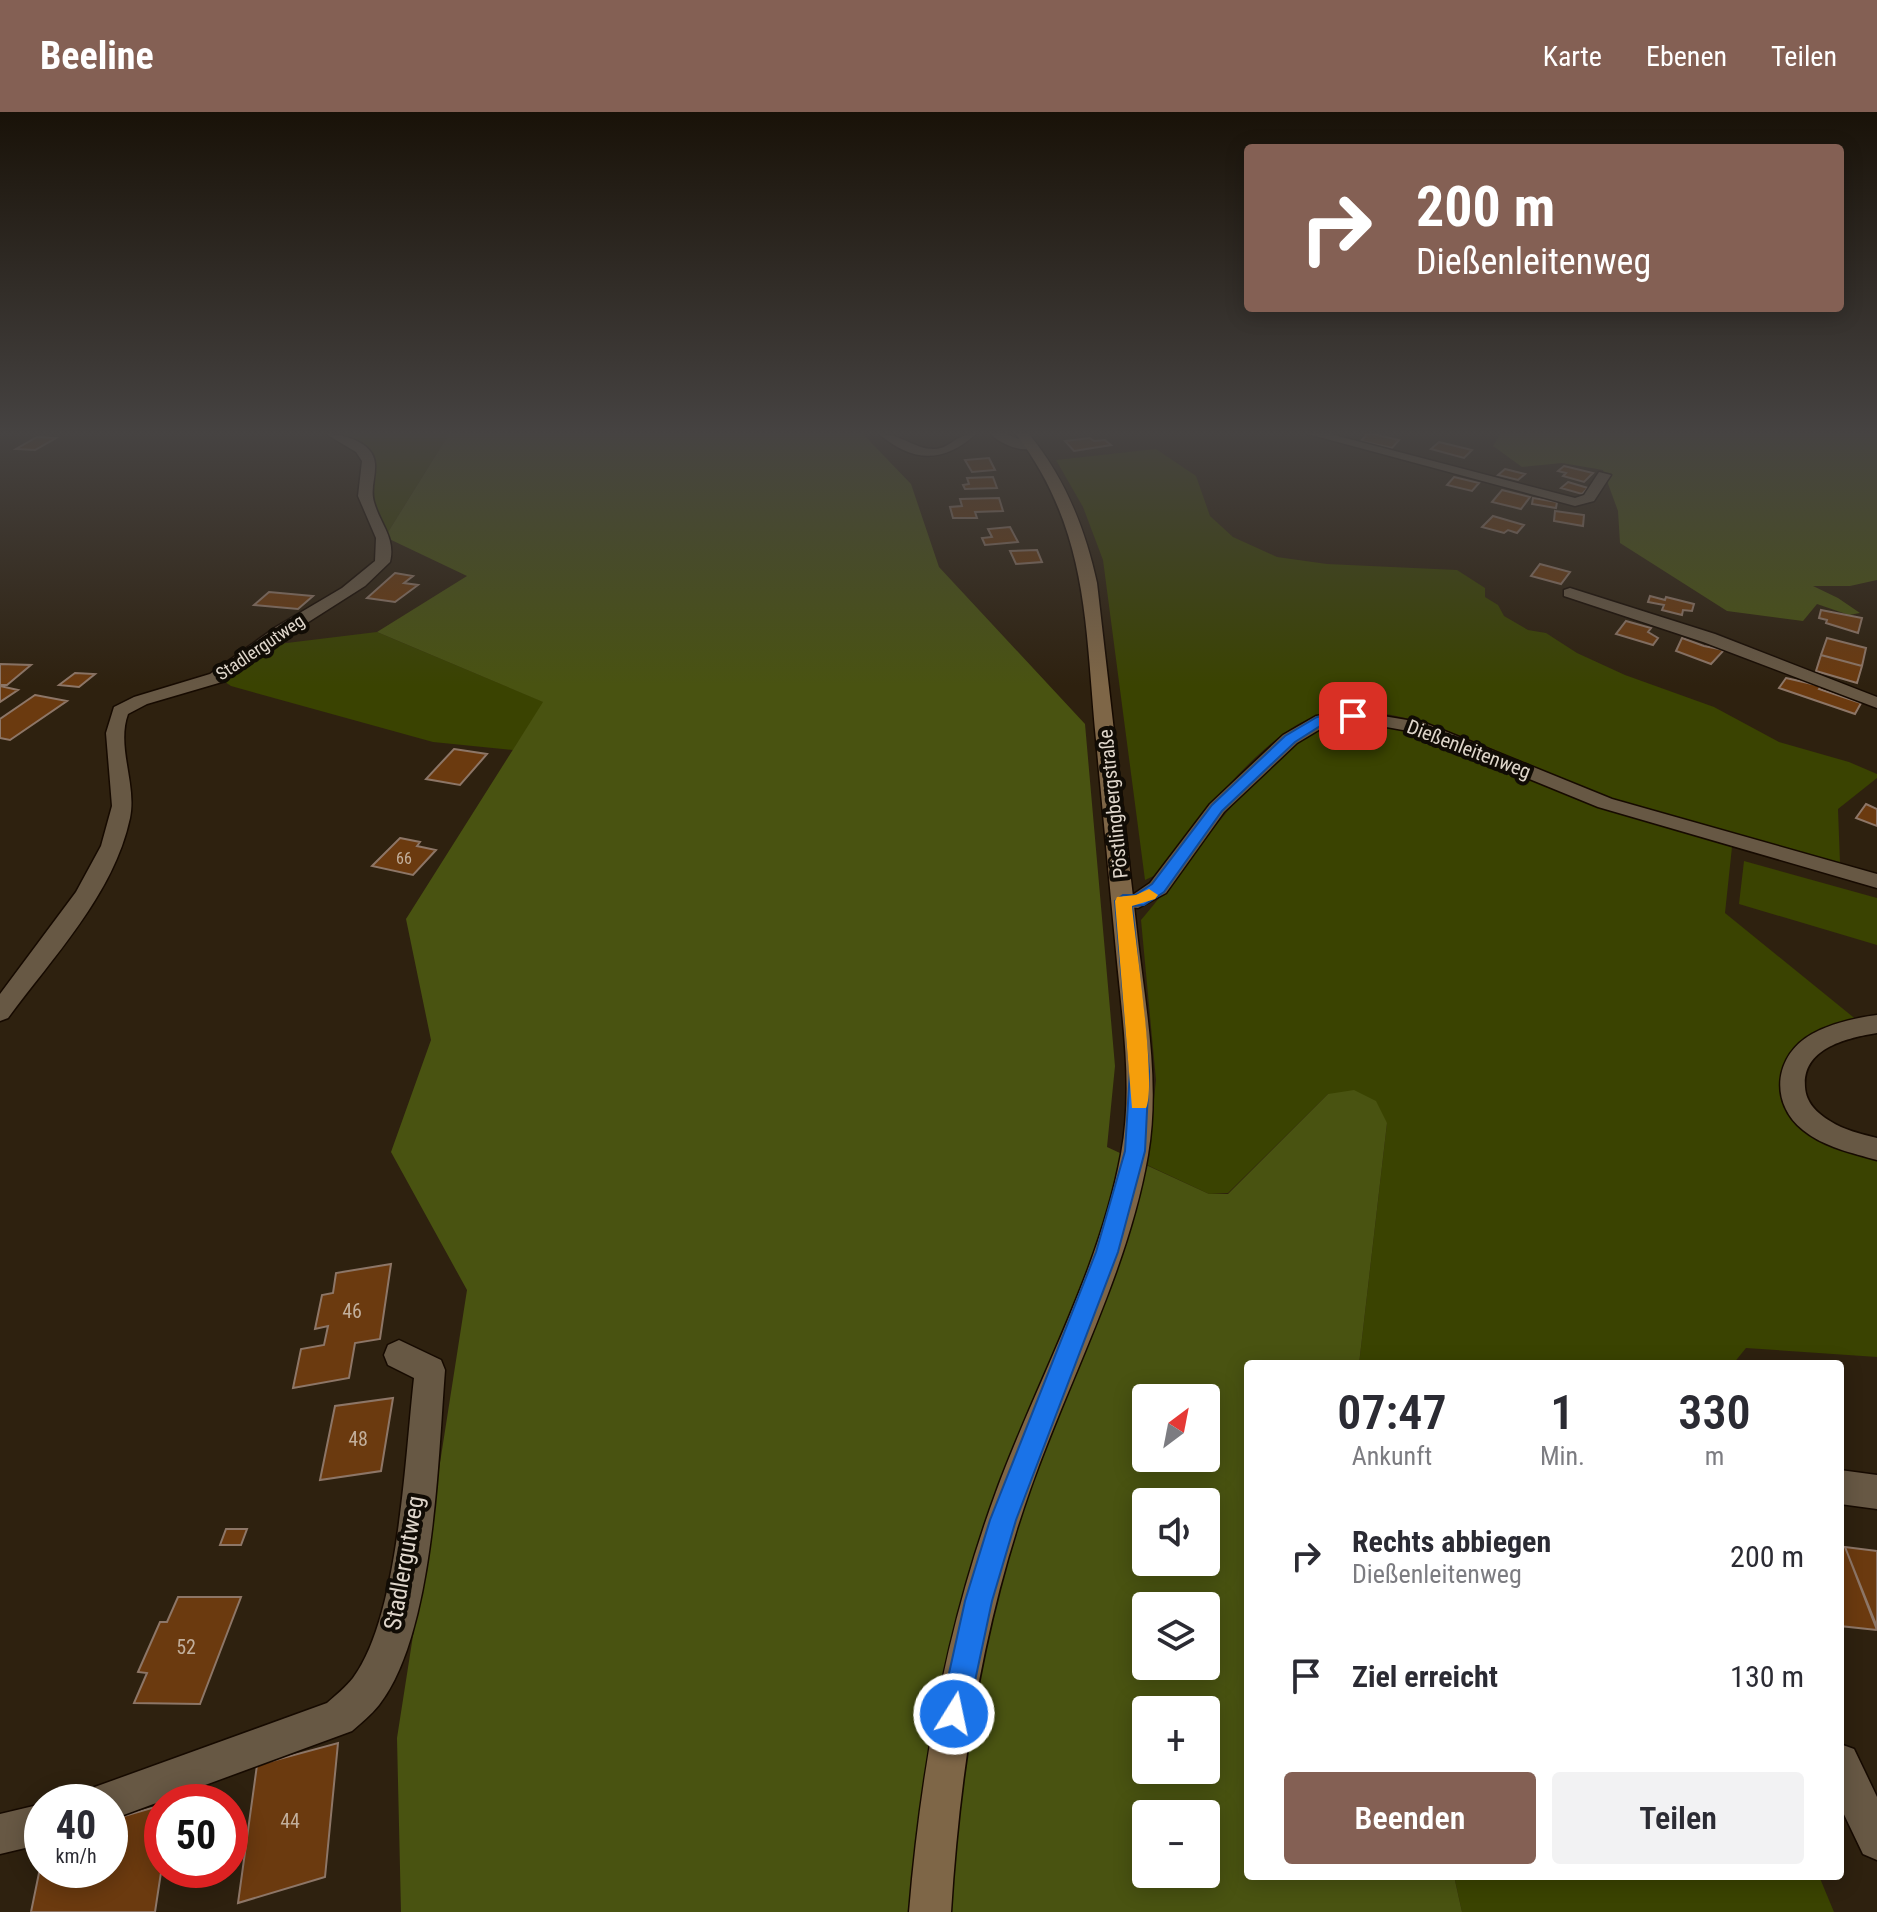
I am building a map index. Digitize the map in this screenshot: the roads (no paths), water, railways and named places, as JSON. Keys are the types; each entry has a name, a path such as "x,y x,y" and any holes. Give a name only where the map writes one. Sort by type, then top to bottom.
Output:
{"main road":[{"name":"Pöstlingbergstraße","path":"930,1912 942,1790 958,1689 979,1601 1003,1520 1107,1252 1135,1151 1140,1071 1123,901 1084,559 1070,518"}],"street":[{"name":"Stadlergutweg","path":"0,1012 89,887 114,838 123,801 114,727 120,711 150,696 196,686 218,677 286,628 358,586 382,562 384,538 374,518"},
{"path":"1570,593 1709,638 1877,703"},
{"name":"Dießenleitenweg","path":"1123,901 1138,901 1158,888 1217,808 1290,739 1322,720 1353,716 1418,727 1617,807 1877,881"},
{"path":"1877,1024 1836,1033 1814,1044 1796,1065 1792,1091 1803,1114 1820,1129 1877,1149"},
{"name":"Stadlergutweg","path":"128,1794 339,1718 366,1692 384,1660 403,1601 416,1512 430,1370 399,1355"},
{"path":"1844,1488 1877,1492"},
{"path":"1844,1771 1877,1840"},
{"path":"0,1834 24,1828"}]}
